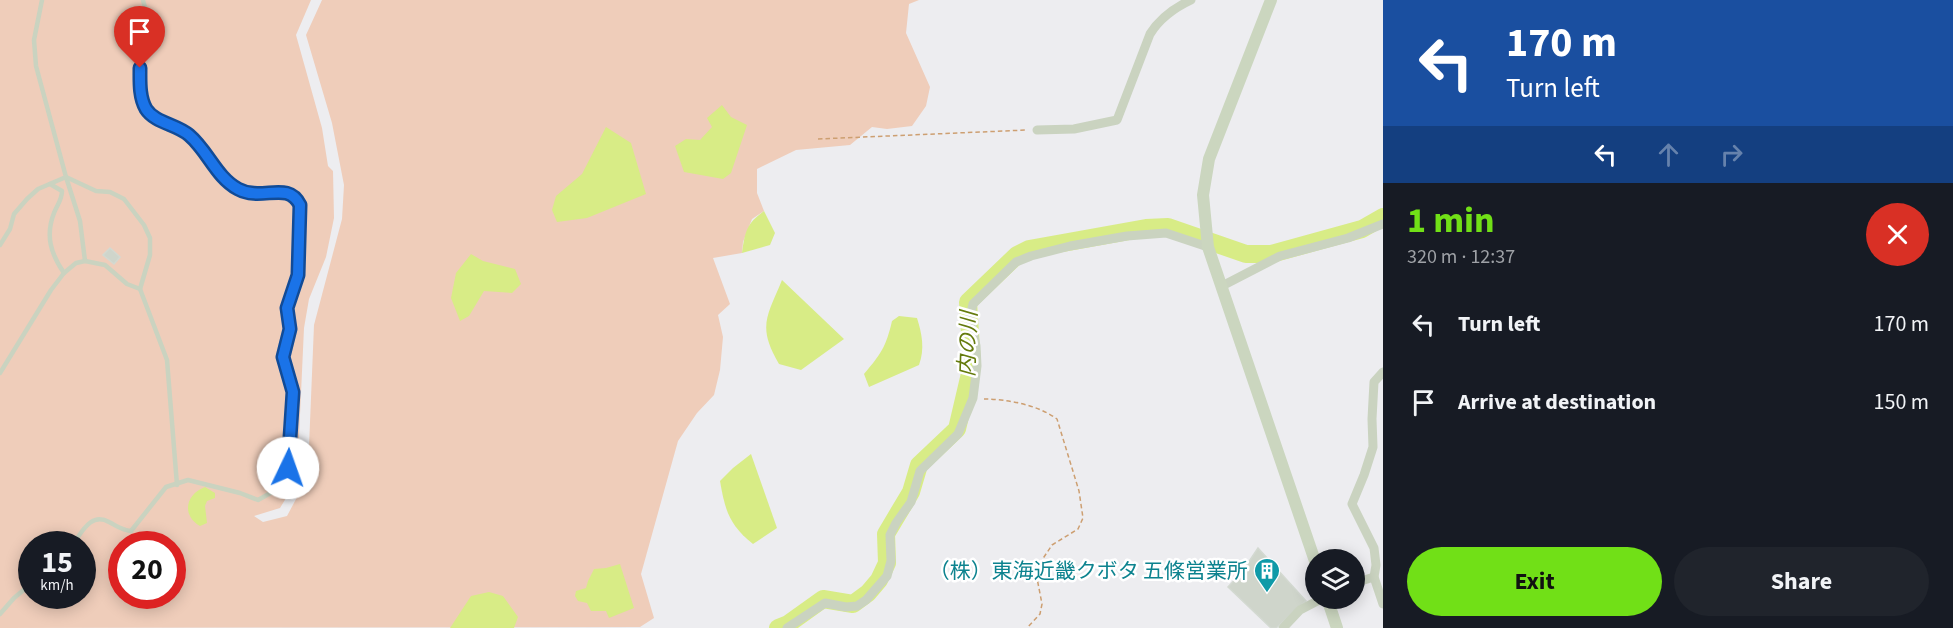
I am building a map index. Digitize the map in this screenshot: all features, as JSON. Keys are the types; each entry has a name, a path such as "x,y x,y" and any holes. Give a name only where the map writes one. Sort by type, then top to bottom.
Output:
{"street":[{"path":"1037,130 1074,129 1117,120 1150,34 1166,14 1191,0"},
{"path":"1271,0 1209,159 1203,195 1208,247 1311,549"},
{"path":"1222,286 1280,256 1348,238 1383,224"},
{"path":"787,628 825,603 846,608 857,606 878,588 887,576 891,561 890,536 911,502 920,471 958,434 973,398 976,346 970,317 973,304 1016,262 1070,246 1146,234 1166,233 1208,247"},
{"path":"1383,372 1374,382 1373,447 1352,504 1374,548 1376,565 1374,577 1383,604"},
{"path":"1365,580 1374,577"},
{"path":"1283,628 1305,608"},
{"path":"1329,609 1337,628"}],"lane":[{"path":"42,0 34,40 36,66 80,220 85,261"},
{"path":"82,531 93,520 99,518 118,528 131,531 166,487 188,480 258,500 274,491 282,482 288,468 293,392 283,357 290,329 287,308 298,275 300,205 296,196 288,192 252,194 239,189 225,180 200,144 186,132 148,111 143,103 140,68 150,31 143,0"},
{"path":"0,246 10,230 14,214 38,189 66,177 96,191 110,192 124,199 144,225 150,238 150,255 140,289 167,360 177,485"},
{"path":"50,184 62,191 62,198 54,212 50,235 53,257 64,273"},
{"path":"0,373 51,290 64,273 76,263 85,261 105,265 127,284 140,289"},
{"path":"0,615 18,595"}],"path":[{"path":"818,139 1037,130"},
{"path":"973,398 1002,399 1049,412 1057,419 1079,491 1083,518 1078,529 1052,545 1040,563 1037,578 1042,604 1040,614 1027,628"}],"shaded area":[{"path":"0,0 311,0 296,35 322,128 328,166 333,171 334,218 326,257 309,299 304,328 297,480 280,508 254,516 263,522 287,516 303,486 308,471 314,325 342,219 344,185 332,123 306,35 322,0 919,0 909,4 906,33 930,87 926,106 912,126 887,129 872,127 850,145 796,150 757,169 757,193 764,211 752,219 743,242 742,253 713,258 730,304 718,315 723,337 720,370 714,395 697,413 678,441 641,574 654,618 640,627 0,628"},
{"path":"722,105 731,117 747,125 731,173 723,179 684,172 675,146 686,139 700,140 712,127 707,118"},
{"path":"606,127 631,143 646,194 587,218 557,222 552,210 556,196 582,174"},
{"path":"764,211 775,233 770,245 742,253 747,229 753,220"},
{"path":"471,254 483,261 515,269 521,284 512,293 484,291 469,316 460,321 451,298 456,273"},
{"path":"782,280 844,339 801,370 779,364 768,340 766,330 769,313"},
{"path":"899,316 917,318 922,342 919,365 869,387 864,374 882,350 892,321"},
{"path":"751,454 777,528 753,544 738,530 729,516 720,481"},
{"path":"205,487 215,493 215,498 207,501 205,506 207,523 200,526 190,516 188,505 194,494"},
{"path":"620,564 634,608 609,618 606,611 591,611 587,603 578,601 575,596 576,591 586,588 594,569"},
{"path":"489,592 503,596 518,617 514,628 450,628 471,596"}],"building":[{"path":"110,248 120,257 114,264 103,255"},
{"name":"（株）東海近畿クボタ 五條営業所","path":"1258,548 1305,602 1276,628 1271,628 1228,587 1242,572"}],"waterway":[{"name":"内の川","path":"778,628 788,624 823,599 853,604 868,593 879,580 887,563 886,534 911,492 919,465 957,429 972,365 968,302 1017,255 1029,249 1146,228 1168,227 1246,254 1271,254 1362,229 1383,217"}],"place":[{"name":"（株）東海近畿クボタ 五條営業所","path":"1267,594"}],"route":[{"path":"140,68 143,103 148,111 186,132 200,144 225,180 252,194 288,192 296,196 300,205 298,275 287,308 290,329 283,357 293,392 288,468"}]}
